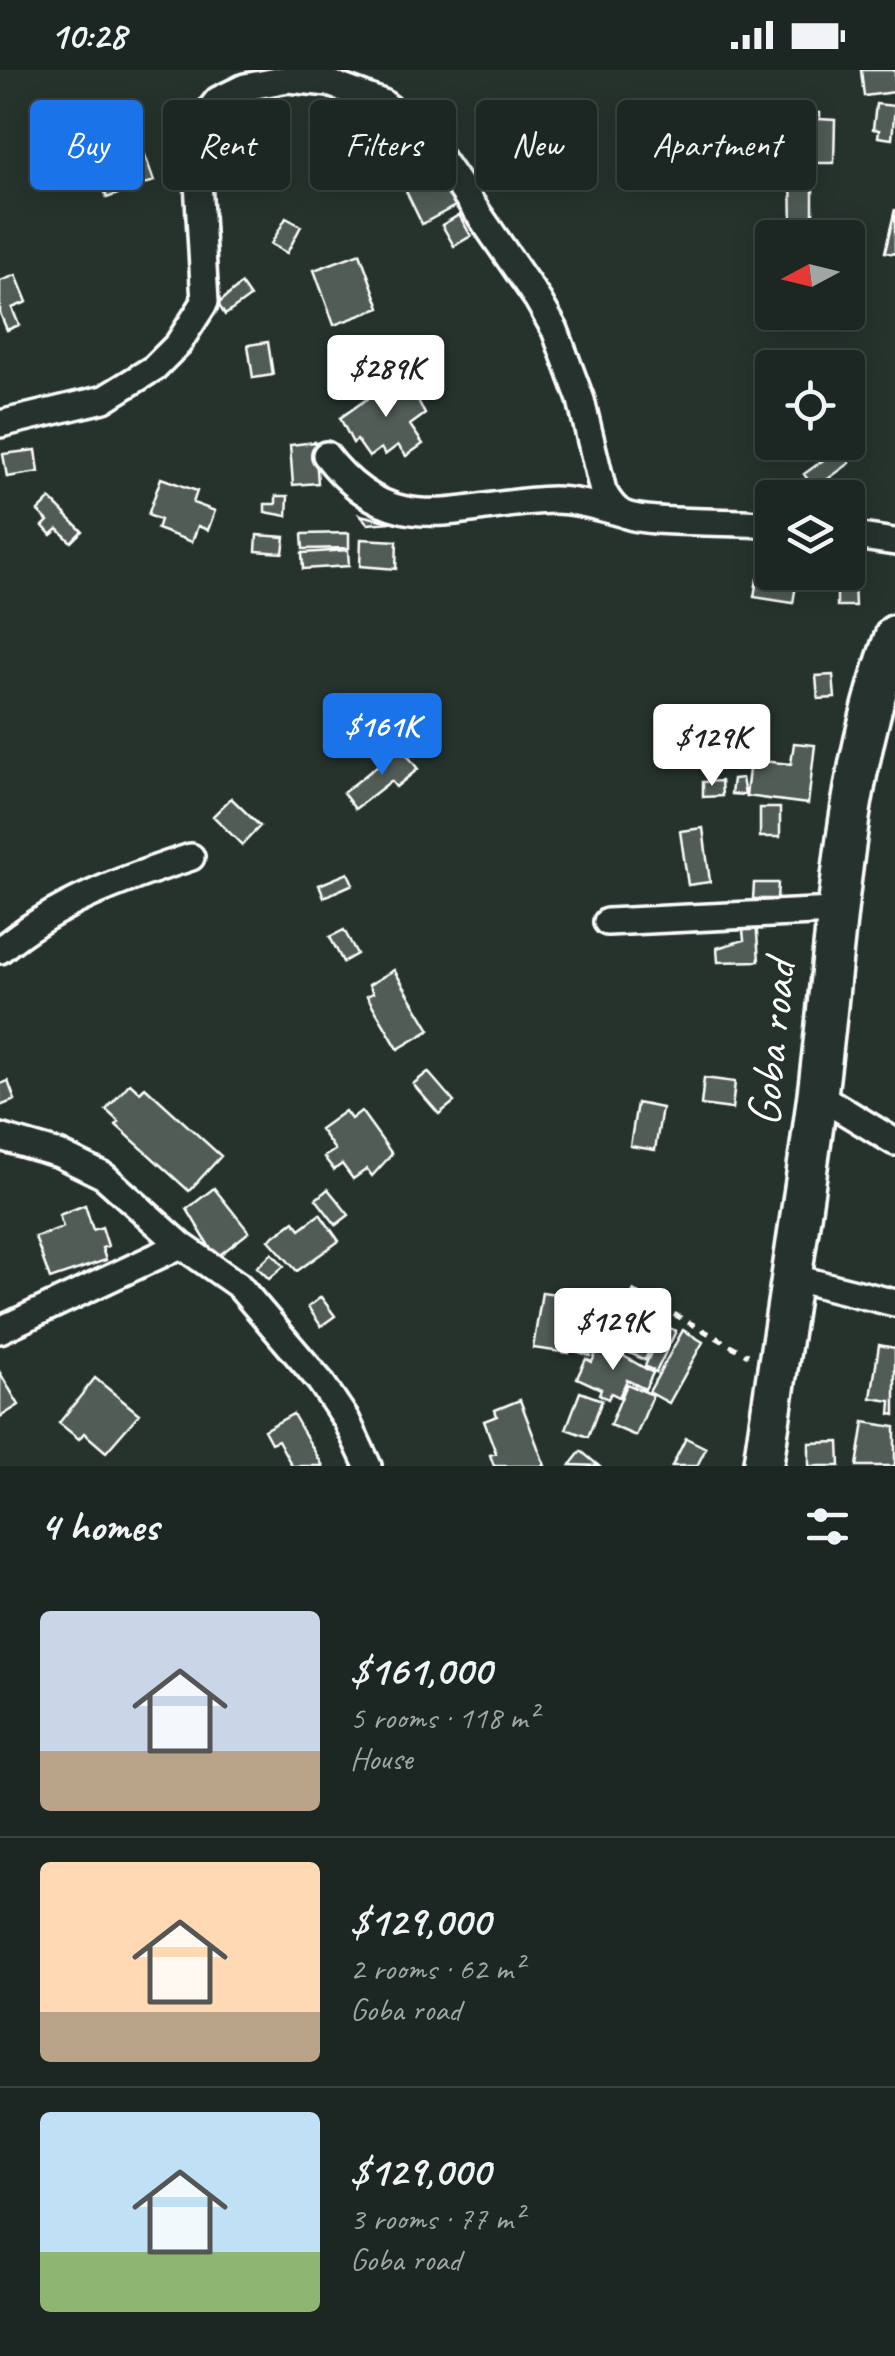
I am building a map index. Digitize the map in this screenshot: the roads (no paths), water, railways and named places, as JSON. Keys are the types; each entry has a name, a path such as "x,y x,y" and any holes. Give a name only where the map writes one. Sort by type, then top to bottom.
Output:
{"street":[{"path":"0,424 49,416 104,399 154,368 178,344 206,302 198,181 207,114 218,100 245,87 288,79 329,83 383,103 425,136 442,158 555,330 581,400 603,491 621,514"},
{"path":"326,456 344,478 388,504 428,516 553,500 621,514 755,524"},
{"path":"865,538 895,542"},
{"name":"Goba road","path":"762,1466 818,1095 834,911 854,787 886,685 895,635"},
{"path":"0,950 63,908 123,880 192,856"},
{"path":"607,922 834,911"},
{"path":"818,1095 895,1142"},
{"path":"0,1136 59,1154 104,1176 180,1245 238,1285 320,1381 347,1421 368,1466"},
{"path":"0,1330 180,1245"},
{"path":"791,1277 895,1304"}]}
